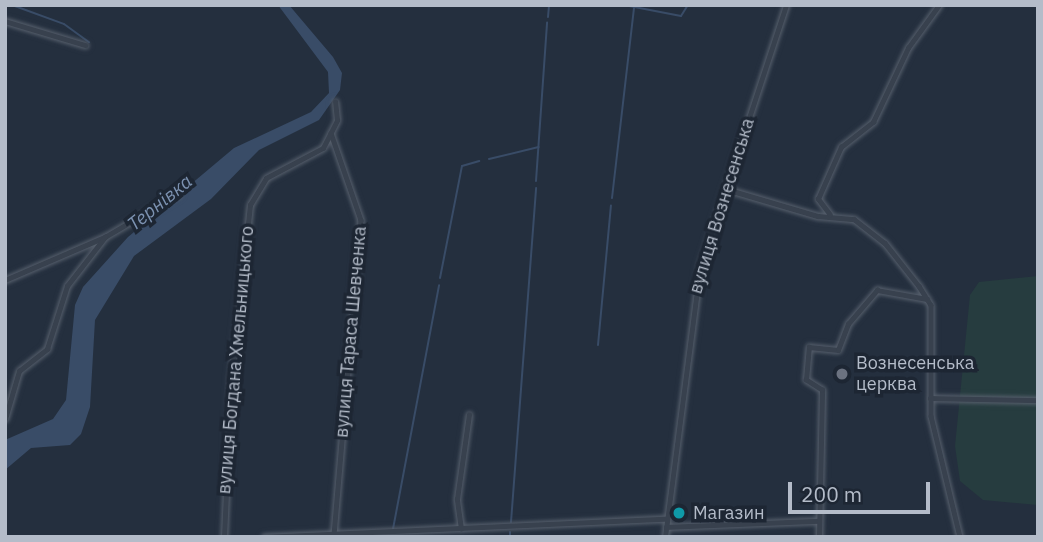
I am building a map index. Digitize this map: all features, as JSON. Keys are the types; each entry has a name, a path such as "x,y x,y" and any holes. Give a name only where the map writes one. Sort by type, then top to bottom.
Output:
{"street":[{"name":"вулиця Вознесенська","path":"666,537 695,291 786,5"},
{"path":"811,214 841,147 873,122 908,48 939,5"},
{"path":"5,21 85,46"},
{"path":"331,133 335,102"},
{"name":"вулиця Тараса Шевченка","path":"331,133 361,220 334,536"},
{"name":"вулиця Богдана Хмельницького","path":"224,537 231,380 250,205 266,178 313,156 331,133"},
{"path":"726,189 811,214 854,219 878,236 928,300 930,398 960,537"},
{"path":"5,280 105,237 178,194"},
{"path":"818,199 830,216"},
{"path":"5,419 14,398 19,370 47,349 67,286 105,237"},
{"path":"819,537 817,521 822,390 806,380 809,347 838,350 848,324 877,290 928,300"},
{"path":"930,398 1038,400"},
{"path":"461,529 457,499 469,415"},
{"path":"264,537 437,534 461,529 667,519"},
{"path":"666,527 817,521"}],"green space":[{"path":"1038,276 1038,505 983,500 960,481 955,446 970,295 979,282"}],"water":[{"path":"278,5 289,5 333,57 342,73 340,90 319,120 259,150 211,199 134,256 95,320 90,407 81,434 70,445 31,448 5,470 5,440 53,419 66,400 75,305 83,287 128,237 234,148 311,112 329,93 328,72"}],"waterway":[{"path":"12,5 64,24 89,42"},
{"path":"548,17 549,5"},
{"path":"624,5 681,16 688,5"},
{"path":"612,198 634,7"},
{"path":"536,181 547,22"},
{"path":"489,159 539,147"},
{"path":"440,278 462,166 479,161"},
{"path":"511,522 536,188"},
{"path":"598,345 611,206"},
{"path":"393,529 439,285"},
{"path":"510,532 510,537"}],"place":[{"name":"Вознесенська церква","path":"842,374"},
{"name":"Магазин","path":"679,513"}],"water label":[{"name":"Тернівка","path":"160,203"}]}
